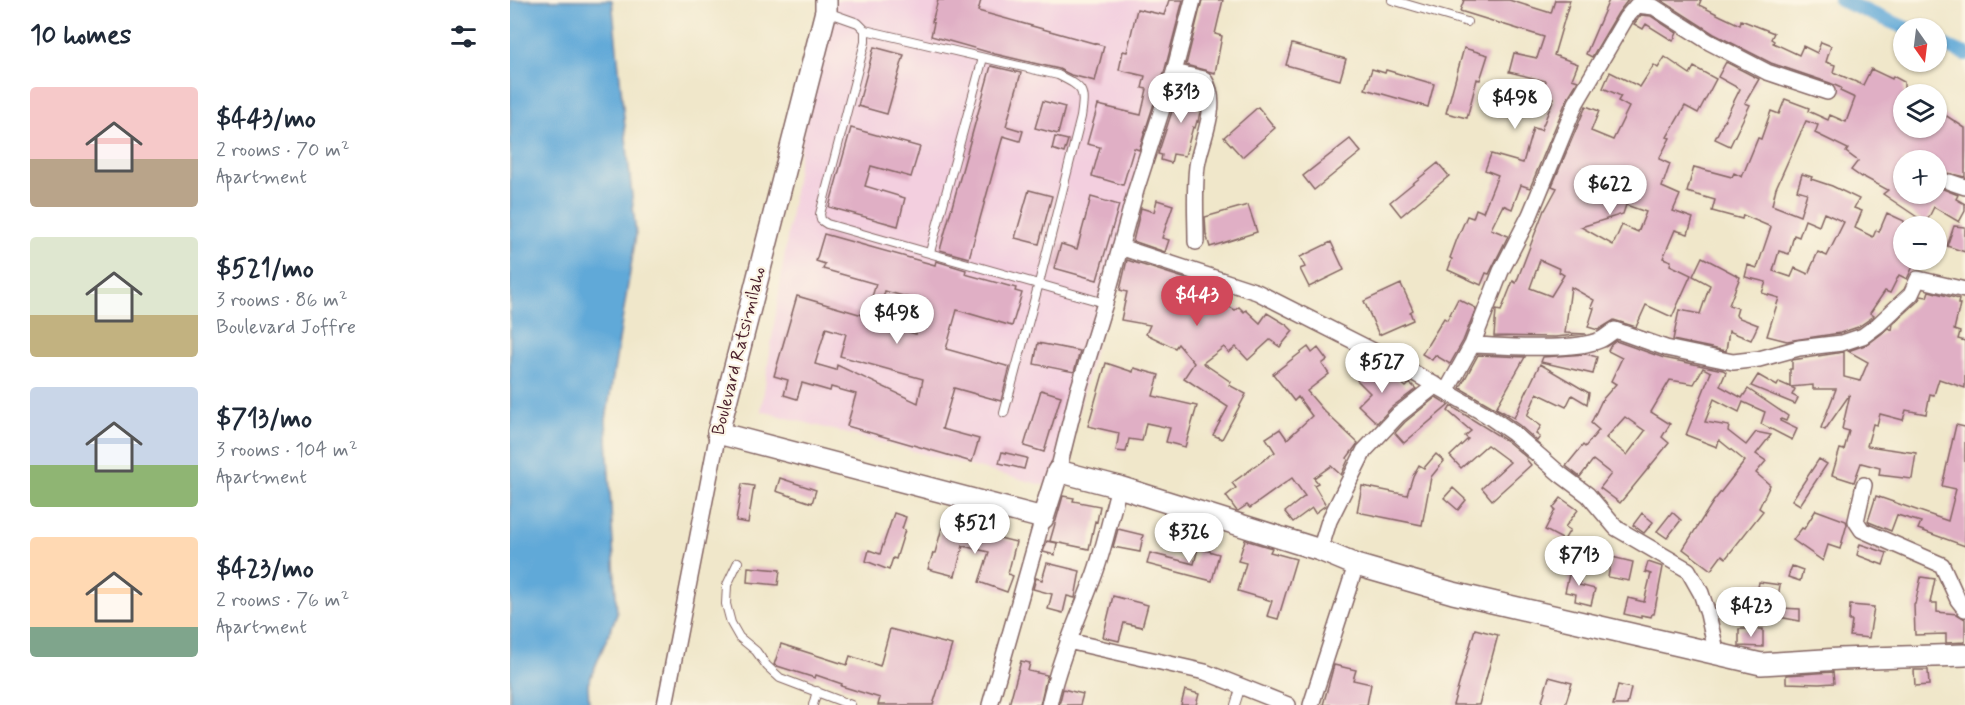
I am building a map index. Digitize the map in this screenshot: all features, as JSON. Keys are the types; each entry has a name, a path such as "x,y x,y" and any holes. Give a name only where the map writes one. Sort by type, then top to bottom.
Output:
{"street":[{"path":"990,705 1058,471 1078,391 1174,72 1193,0"},
{"path":"1320,550 1329,521 1364,451 1398,415 1441,388 1472,345 1501,271 1530,215 1576,103 1626,18 1637,5 1654,8 1709,42 1767,72 1827,92"},
{"name":"Boulevard Ratsimilaho","path":"665,705 718,433 826,6"},
{"path":"1174,72 1204,79 1210,89 1211,103 1197,167 1196,242"},
{"path":"1950,182 1965,187"},
{"path":"1120,247 1257,292 1395,362 1487,415 1536,451 1560,474 1588,495 1616,528 1688,570 1701,593 1717,655"},
{"path":"1472,345 1585,344 1601,340 1616,330 1666,348 1733,362 1760,359 1799,348 1842,343 1863,336 1911,294 1918,279 1965,290"},
{"path":"718,433 1043,518"},
{"path":"1058,471 1119,487 1320,550 1356,565 1453,593 1761,664 1840,658 1965,655"},
{"path":"1864,484 1856,521 1862,530 1942,565 1958,600 1965,609"},
{"path":"1049,705 1068,641 1095,571 1119,487"},
{"path":"1311,705 1356,565"},
{"path":"1068,641 1205,672 1288,705"}],"lane":[{"path":"1392,0 1467,22"},
{"path":"826,6 858,23 865,30 1058,75 1077,85 1084,97 1039,283 1004,413"},
{"path":"865,30 865,42 820,214 821,220 827,224 1106,303"},
{"path":"930,252 983,58"},
{"path":"738,562 727,585 726,604 731,623 740,637 780,678 850,705"},
{"path":"1235,705 1241,687"},
{"path":"813,705 817,692"}],"shaded area":[{"path":"823,0 1186,0 1058,489 761,411"}],"water":[{"path":"510,0 612,0 636,235 606,420 617,614 588,684 589,705 510,705"}],"building":[{"path":"938,0 981,0 978,11 1104,46 1095,81 1071,75 1059,69 931,36"},
{"path":"1169,0 1183,0 1165,69 1139,150 1134,148 1123,185 1092,176 1100,147 1087,144 1098,105 1141,115 1147,89 1142,88 1145,76 1119,70 1123,51 1127,52 1137,9 1164,15"},
{"path":"1202,0 1223,0 1215,34 1222,36 1215,73 1186,65"},
{"path":"1464,0 1509,0 1551,13 1555,0 1570,0 1554,55 1578,64 1572,79 1578,81 1567,99 1530,188 1521,185 1512,209 1503,205 1491,229 1508,236 1481,285 1448,270 1457,239 1467,216 1473,218 1476,209 1483,212 1498,175 1485,170 1491,154 1523,163 1533,128 1541,130 1554,98 1541,94 1546,81 1509,72 1514,53 1537,58 1544,37 1460,11"},
{"path":"1609,0 1628,0 1592,57 1586,54"},
{"path":"1661,0 1701,0 1699,5 1740,25 1741,20 1774,33 1771,39 1773,43 1799,55 1803,46 1817,53 1821,42 1831,46 1826,62 1835,65 1833,72 1863,85 1871,69 1904,82 1904,84 1893,84 1893,138 1947,138 1947,116 1965,128 1965,177 1947,173 1947,150 1893,150 1893,201 1883,194 1888,190 1851,170 1858,161 1846,152 1848,149 1815,133 1818,125 1806,121 1776,188 1772,205 1800,216 1807,193 1797,190 1802,174 1832,186 1859,199 1854,208 1862,211 1855,228 1873,237 1876,230 1879,232 1887,213 1893,216 1893,270 1911,270 1907,279 1899,275 1890,293 1885,291 1870,313 1874,316 1858,327 1840,333 1787,341 1767,336 1779,298 1762,293 1766,282 1745,277 1748,265 1757,268 1771,227 1743,215 1742,219 1712,211 1715,200 1687,192 1694,167 1732,177 1734,173 1742,177 1758,138 1761,139 1771,111 1779,114 1785,99 1809,108 1808,111 1828,120 1830,115 1846,122 1855,98 1830,83 1771,63 1714,34","holes":["1824,213 1844,222 1827,256 1818,252 1808,274 1795,268 1791,277 1773,271 1779,251 1789,254 1794,235 1799,237 1805,220 1819,226"]},
{"path":"1641,15 1651,16 1677,33 1673,41 1646,24 1643,29 1634,24"},
{"path":"1292,44 1346,59 1340,80 1286,65"},
{"path":"874,47 904,55 887,114 858,106"},
{"path":"1464,48 1488,55 1480,80 1477,79 1467,118 1446,113"},
{"path":"1665,57 1690,74 1694,67 1716,79 1698,113 1685,106 1667,137 1670,138 1659,159 1670,164 1662,187 1680,195 1673,211 1693,218 1688,234 1675,230 1663,258 1671,261 1670,265 1691,275 1672,317 1646,305 1636,327 1614,320 1598,330 1588,327 1594,300 1571,287 1565,333 1586,334 1555,337 1494,336 1496,310 1501,311 1513,281 1516,283 1544,210 1557,188 1552,186 1586,106 1599,111 1591,131 1613,140 1629,107 1618,101 1621,96 1603,88 1610,72 1640,87 1654,65 1658,68","holes":["1626,205 1646,212 1638,232 1622,225 1613,245 1581,227 1623,214","1540,260 1560,269 1559,272 1564,275 1551,296 1530,288"]},
{"path":"1726,62 1759,79 1745,103 1750,105 1730,146 1715,139 1740,89 1718,77"},
{"path":"991,66 1021,73 1006,126 1023,131 1020,141 1003,136 969,258 940,250"},
{"path":"1372,69 1385,73 1386,70 1434,84 1428,107 1365,89"},
{"path":"1181,84 1197,87 1195,96 1200,98 1198,110 1200,111 1185,156 1173,154 1171,163 1161,160 1162,155 1158,154"},
{"path":"1043,101 1065,107 1058,134 1035,128"},
{"path":"1258,107 1275,128 1242,157 1224,137"},
{"path":"851,128 920,147 911,177 871,166 865,186 905,198 898,226 829,207"},
{"path":"1055,137 1068,140 1064,153 1052,149"},
{"path":"1350,139 1361,152 1314,190 1303,176"},
{"path":"1438,163 1449,176 1401,216 1390,202"},
{"path":"1029,190 1052,196 1039,244 1015,238"},
{"path":"1947,191 1958,195 1956,199 1965,204 1965,211 1959,222 1934,207 1930,216 1916,216 1898,204 1947,204"},
{"path":"1091,197 1119,205 1097,280 1054,268 1061,244 1077,249"},
{"path":"1157,200 1173,205 1162,238 1169,240 1165,252 1133,241 1141,208 1154,212"},
{"path":"1248,205 1257,232 1210,247 1206,234 1205,217"},
{"path":"1954,226 1965,227 1965,252 1947,246"},
{"path":"824,234 935,265 936,261 966,270 965,274 1016,288 1015,291 1022,293 1012,326 957,310 946,349 1010,367 1001,401 954,388 942,429 979,439 972,462 847,426 856,394 831,387 830,391 802,383 797,399 784,395 788,380 774,376 797,296 866,316 876,284 823,269 825,264 816,261","holes":["885,291 925,302 916,334 876,323","826,328 846,334 840,356 923,379 918,403 837,365 836,370 815,364"]},
{"path":"1331,242 1344,270 1309,287 1300,269 1305,267 1300,257"},
{"path":"1702,257 1740,277 1729,305 1738,308 1737,317 1758,325 1751,340 1729,331 1726,351 1673,340 1679,310 1700,314 1710,285 1693,276"},
{"path":"1127,260 1221,290 1218,296 1226,305 1235,310 1239,307 1244,312 1246,310 1260,323 1267,313 1293,331 1280,347 1270,340 1248,360 1236,347 1229,353 1224,347 1203,363 1231,382 1229,385 1246,394 1222,439 1213,435 1228,407 1184,378 1194,363 1178,344 1175,348 1146,334 1150,325 1121,320 1127,292 1120,290"},
{"path":"1401,284 1413,310 1410,312 1413,320 1379,335 1364,301"},
{"path":"1929,291 1959,299 1954,330 1960,332 1958,339 1965,341 1965,388 1939,379 1934,395 1930,394 1926,414 1906,410 1903,420 1880,414 1877,425 1873,424 1867,446 1916,453 1912,479 1879,475 1880,468 1861,463 1854,482 1832,475 1840,449 1844,450 1849,431 1842,429 1850,394 1825,430 1821,428 1836,389 1813,389 1813,385 1790,387 1792,360 1844,352 1844,377 1860,381 1868,362 1848,351 1868,344 1889,328 1892,330 1893,324 1921,296 1927,297"},
{"path":"1458,299 1476,308 1463,341 1450,364 1435,355 1432,360 1422,354 1444,318 1447,320"},
{"path":"1616,341 1664,358 1723,370 1726,372 1720,386 1742,398 1748,389 1788,416 1786,421 1781,419 1780,421 1797,429 1792,440 1761,424 1765,412 1743,402 1739,412 1714,399 1705,422 1729,426 1728,431 1746,445 1756,432 1771,435 1756,454 1766,461 1756,473 1770,485 1759,508 1763,511 1726,558 1722,555 1711,570 1683,549 1713,502 1745,461 1719,440 1717,447 1686,435 1711,372 1703,368 1694,384 1670,380 1651,412 1670,424 1662,437 1669,443 1620,503 1600,488 1611,474 1593,460 1580,477 1566,466 1599,430 1591,423 1602,400 1616,384 1611,381 1622,358 1608,351","holes":["1625,417 1645,431 1627,455 1606,438"]},
{"path":"1038,343 1080,351 1074,372 1034,364"},
{"path":"1308,347 1312,353 1318,348 1327,360 1322,364 1329,374 1307,391 1324,411 1358,443 1347,458 1341,475 1331,466 1314,478 1318,483 1314,485 1326,505 1315,513 1312,508 1293,522 1285,512 1305,496 1292,478 1250,508 1247,505 1238,511 1226,496 1236,488 1232,483 1275,452 1266,438 1280,429 1287,439 1312,416 1298,397 1294,401 1273,374"},
{"path":"1586,354 1597,357 1593,374 1541,362 1543,357"},
{"path":"1478,355 1525,357 1496,408 1514,418 1540,364 1589,393 1587,404 1572,395 1566,407 1537,393 1527,416 1541,426 1536,434 1540,437 1537,441 1493,407 1460,388"},
{"path":"1106,363 1133,372 1134,368 1159,375 1153,396 1197,406 1185,447 1166,442 1170,428 1146,423 1142,441 1129,439 1126,452 1116,451 1119,433 1088,426"},
{"path":"1368,368 1381,380 1383,377 1388,382 1394,376 1406,387 1410,383 1416,389 1392,407 1377,423 1358,405 1370,393 1357,380"},
{"path":"1758,375 1777,386 1779,382 1795,389 1792,395 1798,398 1795,404 1751,386"},
{"path":"1041,390 1061,396 1044,452 1024,446"},
{"path":"1436,397 1449,405 1404,443 1395,433"},
{"path":"1451,406 1507,441 1527,458 1531,465 1492,500 1482,488 1510,462 1487,445 1461,468 1450,456 1468,439 1465,436 1471,431 1448,411"},
{"path":"1956,425 1965,427 1965,546 1918,529 1921,522 1897,515 1891,531 1869,522 1876,496 1948,521 1956,489 1942,486"},
{"path":"1002,452 1027,458 1024,469 999,463"},
{"path":"1436,454 1444,461 1431,477 1422,525 1357,512 1362,486 1407,495 1419,465 1424,468"},
{"path":"1819,459 1827,464 1800,505 1792,500"},
{"path":"780,478 816,490 812,503 776,491"},
{"path":"742,484 754,486 748,523 736,521"},
{"path":"1453,488 1466,500 1458,510 1444,498"},
{"path":"1063,496 1074,498 1073,501 1100,506 1089,549 1050,541"},
{"path":"1561,498 1578,510 1565,527 1570,530 1564,540 1545,530 1555,510 1553,508"},
{"path":"1816,510 1846,521 1847,524 1840,549 1828,545 1823,561 1793,540 1802,528 1804,529"},
{"path":"1672,512 1681,520 1667,538 1657,531"},
{"path":"894,513 906,517 902,529 905,530 896,559 893,558 889,570 866,561 869,550 880,554"},
{"path":"1642,513 1653,522 1644,533 1633,525"},
{"path":"943,524 1016,542 1008,574 1013,576 1007,592 979,582 989,552 963,546 955,576 928,569"},
{"path":"1118,529 1143,535 1140,552 1113,547"},
{"path":"1245,540 1272,548 1270,552 1296,559 1278,619 1267,616 1272,601 1238,591 1246,563 1238,561"},
{"path":"1047,541 1057,543 1055,555 1043,552"},
{"path":"1860,544 1887,553 1883,565 1857,555"},
{"path":"1198,548 1219,554 1212,581 1147,564 1150,553 1194,564"},
{"path":"1612,557 1633,562 1629,581 1608,577"},
{"path":"1648,562 1663,567 1654,614 1651,617 1641,615 1641,618 1624,614 1628,598 1644,602 1651,574 1645,572"},
{"path":"1047,563 1080,571 1075,598 1067,596 1063,613 1048,609 1052,594 1033,589 1036,578 1042,580"},
{"path":"1571,566 1583,569 1579,585 1595,589 1591,605 1575,601 1576,594 1565,592"},
{"path":"1792,566 1803,570 1800,581 1788,577"},
{"path":"748,567 780,570 778,585 747,582"},
{"path":"1921,577 1935,579 1930,603 1937,603 1937,612 1957,614 1965,619 1965,642 1946,643 1946,634 1915,635 1914,604"},
{"path":"1759,582 1780,585 1778,597 1757,593"},
{"path":"1113,596 1148,605 1142,627 1124,623 1119,641 1103,637"},
{"path":"1850,605 1874,607 1869,638 1850,636 1852,621 1849,621"},
{"path":"1764,607 1800,609 1800,621 1763,614"},
{"path":"890,629 952,645 933,705 878,705 880,698 841,686 842,684 816,675 815,678 774,665 781,644 847,665 850,656 880,666"},
{"path":"1475,629 1498,635 1479,705 1453,705"},
{"path":"1739,629 1763,629 1763,647 1739,646"},
{"path":"1021,661 1030,663 1028,671 1047,675 1040,705 1009,705"},
{"path":"1334,665 1356,670 1353,680 1371,684 1367,705 1323,705"},
{"path":"1914,670 1928,670 1929,685 1915,686"},
{"path":"1833,672 1834,683 1786,683 1786,675"},
{"path":"1549,677 1572,683 1565,705 1541,705"},
{"path":"1618,685 1631,688 1627,705 1613,705"},
{"path":"1063,689 1083,694 1080,705 1059,705"},
{"path":"1185,690 1199,694 1196,705 1181,705"}],"waterway":[{"path":"1840,0 1893,22"},
{"path":"1947,47 1965,54"}]}
